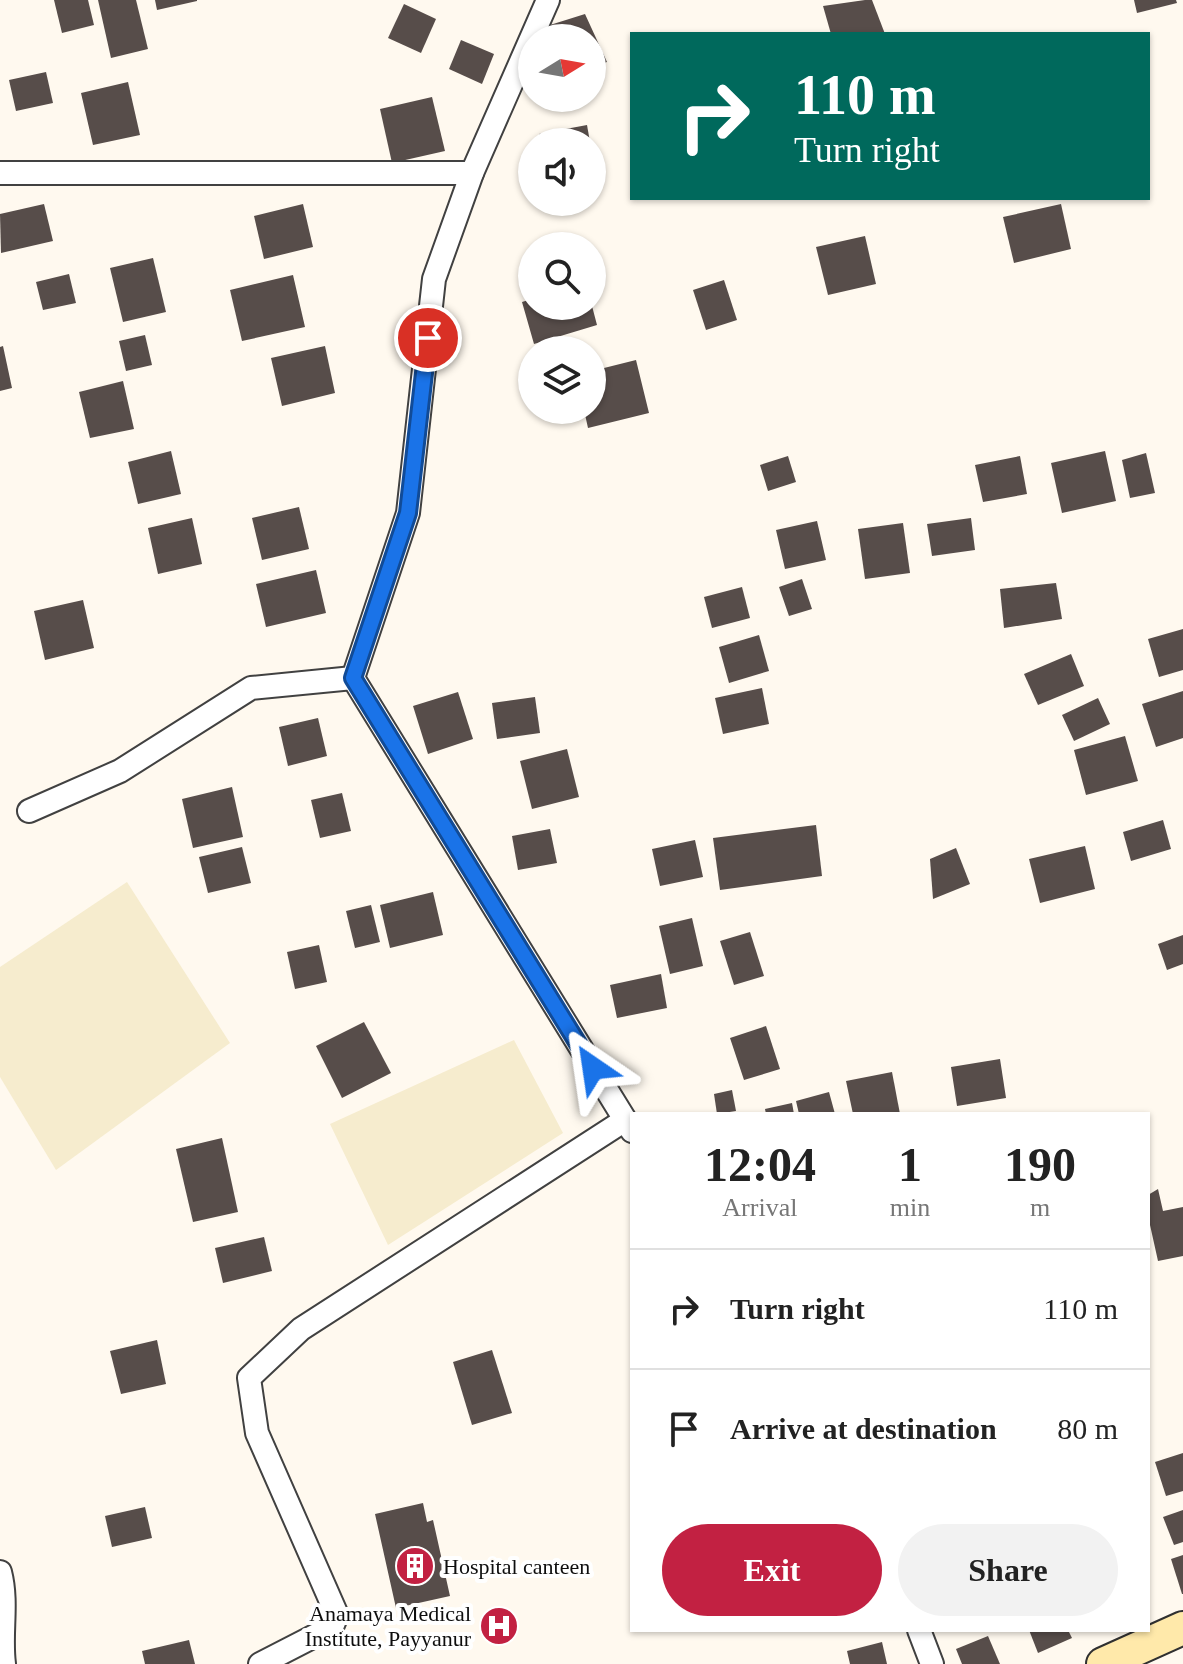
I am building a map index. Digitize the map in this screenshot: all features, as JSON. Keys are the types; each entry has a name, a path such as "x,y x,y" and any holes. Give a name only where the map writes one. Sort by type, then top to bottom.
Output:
{"main road":[{"path":"1103,1664 1183,1628"}],"street":[{"path":"353,678 408,513 434,279 472,173 548,0"},
{"path":"0,173 472,173"},
{"path":"29,811 120,771 251,688 353,678"},
{"path":"260,1664 332,1627 337,1615 257,1433 249,1378 301,1329 629,1125 353,678"},
{"path":"0,1572 5,1592 1,1644 4,1664"},
{"path":"920,1632 932,1664"}],"shaded area":[{"path":"127,882 230,1043 56,1170 0,1077 0,967"},
{"path":"514,1040 563,1133 388,1245 330,1124"}],"building":[{"path":"54,0 88,0 94,25 62,33"},
{"path":"98,0 136,0 148,49 111,58"},
{"path":"155,0 197,0 197,1 157,10"},
{"path":"872,0 884,32 830,32 823,6"},
{"path":"1134,0 1176,0 1177,3 1137,13"},
{"path":"404,4 436,19 421,53 388,38"},
{"path":"585,14 590,24 553,24"},
{"path":"461,40 494,54 482,84 449,69"},
{"path":"46,72 53,103 16,111 9,80"},
{"path":"128,82 140,135 93,145 81,93"},
{"path":"432,97 445,151 392,163 380,109"},
{"path":"44,204 53,241 1,253 0,214"},
{"path":"303,204 313,247 264,259 254,216"},
{"path":"1061,204 1071,249 1014,263 1003,217"},
{"path":"865,236 876,284 828,295 816,247"},
{"path":"153,258 166,312 123,322 110,268"},
{"path":"69,274 76,303 43,310 36,282"},
{"path":"293,275 305,327 242,341 230,290"},
{"path":"724,280 737,320 706,330 693,290"},
{"path":"527,320 596,320 597,325 561,336 532,336"},
{"path":"145,335 152,365 126,371 119,341"},
{"path":"3,346 12,388 0,391 0,347"},
{"path":"325,346 335,393 282,406 271,358"},
{"path":"636,360 649,413 606,424 606,368"},
{"path":"123,381 134,429 90,438 79,392"},
{"path":"171,451 181,494 138,504 128,462"},
{"path":"1105,451 1116,501 1062,513 1051,463"},
{"path":"1146,453 1155,493 1130,498 1122,460"},
{"path":"788,456 796,482 768,491 760,465"},
{"path":"1020,456 1027,494 983,502 975,465"},
{"path":"299,507 309,549 262,560 252,518"},
{"path":"192,518 202,564 158,574 148,528"},
{"path":"971,518 975,550 932,556 927,524"},
{"path":"817,521 826,560 785,569 776,530"},
{"path":"903,523 910,573 865,579 858,529"},
{"path":"316,570 326,613 266,627 256,584"},
{"path":"802,579 812,609 789,616 779,587"},
{"path":"1056,583 1062,619 1004,628 1000,589"},
{"path":"742,587 750,618 712,628 704,597"},
{"path":"83,600 94,648 45,660 34,611"},
{"path":"1183,629 1183,670 1159,677 1148,639"},
{"path":"759,635 769,671 729,683 719,647"},
{"path":"1071,654 1084,686 1038,705 1024,674"},
{"path":"762,688 769,724 723,734 715,698"},
{"path":"1183,691 1183,738 1156,747 1142,704"},
{"path":"458,692 473,739 428,754 413,706"},
{"path":"535,697 540,733 497,739 492,703"},
{"path":"1098,698 1110,724 1074,741 1062,715"},
{"path":"318,718 327,756 288,766 279,727"},
{"path":"1125,736 1138,781 1086,795 1074,750"},
{"path":"567,749 579,797 532,809 520,761"},
{"path":"232,787 243,837 193,848 182,799"},
{"path":"342,793 351,831 320,838 311,800"},
{"path":"1163,820 1171,849 1131,861 1123,832"},
{"path":"816,825 822,876 720,890 713,838"},
{"path":"550,829 557,863 518,870 512,836"},
{"path":"695,840 703,877 660,886 652,849"},
{"path":"1085,846 1095,889 1040,903 1029,859"},
{"path":"242,847 251,883 208,893 199,857"},
{"path":"956,848 970,884 933,899 930,859"},
{"path":"433,892 443,935 390,948 380,905"},
{"path":"371,905 380,942 355,948 346,911"},
{"path":"692,918 703,966 670,974 659,926"},
{"path":"750,932 764,976 734,985 720,941"},
{"path":"1183,935 1183,964 1167,970 1158,944"},
{"path":"319,945 327,982 295,989 287,952"},
{"path":"661,974 667,1008 617,1018 610,985"},
{"path":"364,1022 391,1073 342,1098 316,1046"},
{"path":"766,1026 780,1069 744,1080 730,1038"},
{"path":"1000,1059 1006,1098 957,1106 951,1067"},
{"path":"892,1072 900,1112 853,1112 846,1081"},
{"path":"732,1090 736,1111 717,1112 714,1094"},
{"path":"829,1092 834,1112 799,1112 796,1101"},
{"path":"792,1103 794,1112 766,1112 765,1109"},
{"path":"222,1138 238,1212 193,1222 176,1149"},
{"path":"1158,1189 1163,1211 1183,1207 1183,1256 1158,1261 1150,1225 1150,1194"},
{"path":"264,1237 272,1271 223,1283 215,1248"},
{"path":"157,1340 166,1384 121,1394 110,1351"},
{"path":"492,1350 512,1413 472,1425 453,1362"},
{"path":"1183,1453 1183,1491 1166,1496 1155,1462"},
{"name":"Hospital canteen","path":"423,1503 427,1522 433,1520 450,1596 396,1608 375,1514"},
{"path":"145,1507 152,1538 112,1547 105,1516"},
{"path":"1183,1510 1183,1542 1174,1545 1163,1517"},
{"path":"1183,1555 1183,1594 1182,1594 1171,1559"},
{"path":"1030,1632 1069,1632 1072,1638 1038,1653"},
{"path":"988,1636 1000,1664 962,1664 956,1649"},
{"path":"189,1640 195,1664 145,1664 142,1651"},
{"path":"882,1642 887,1664 850,1664 847,1651"}],"place":[{"name":"Hospital canteen","path":"415,1566"},
{"name":"Anamaya Medical Institute, Payyanur","path":"499,1626"}],"route":[{"path":"428,338 408,513 353,678 593,1068"}]}
